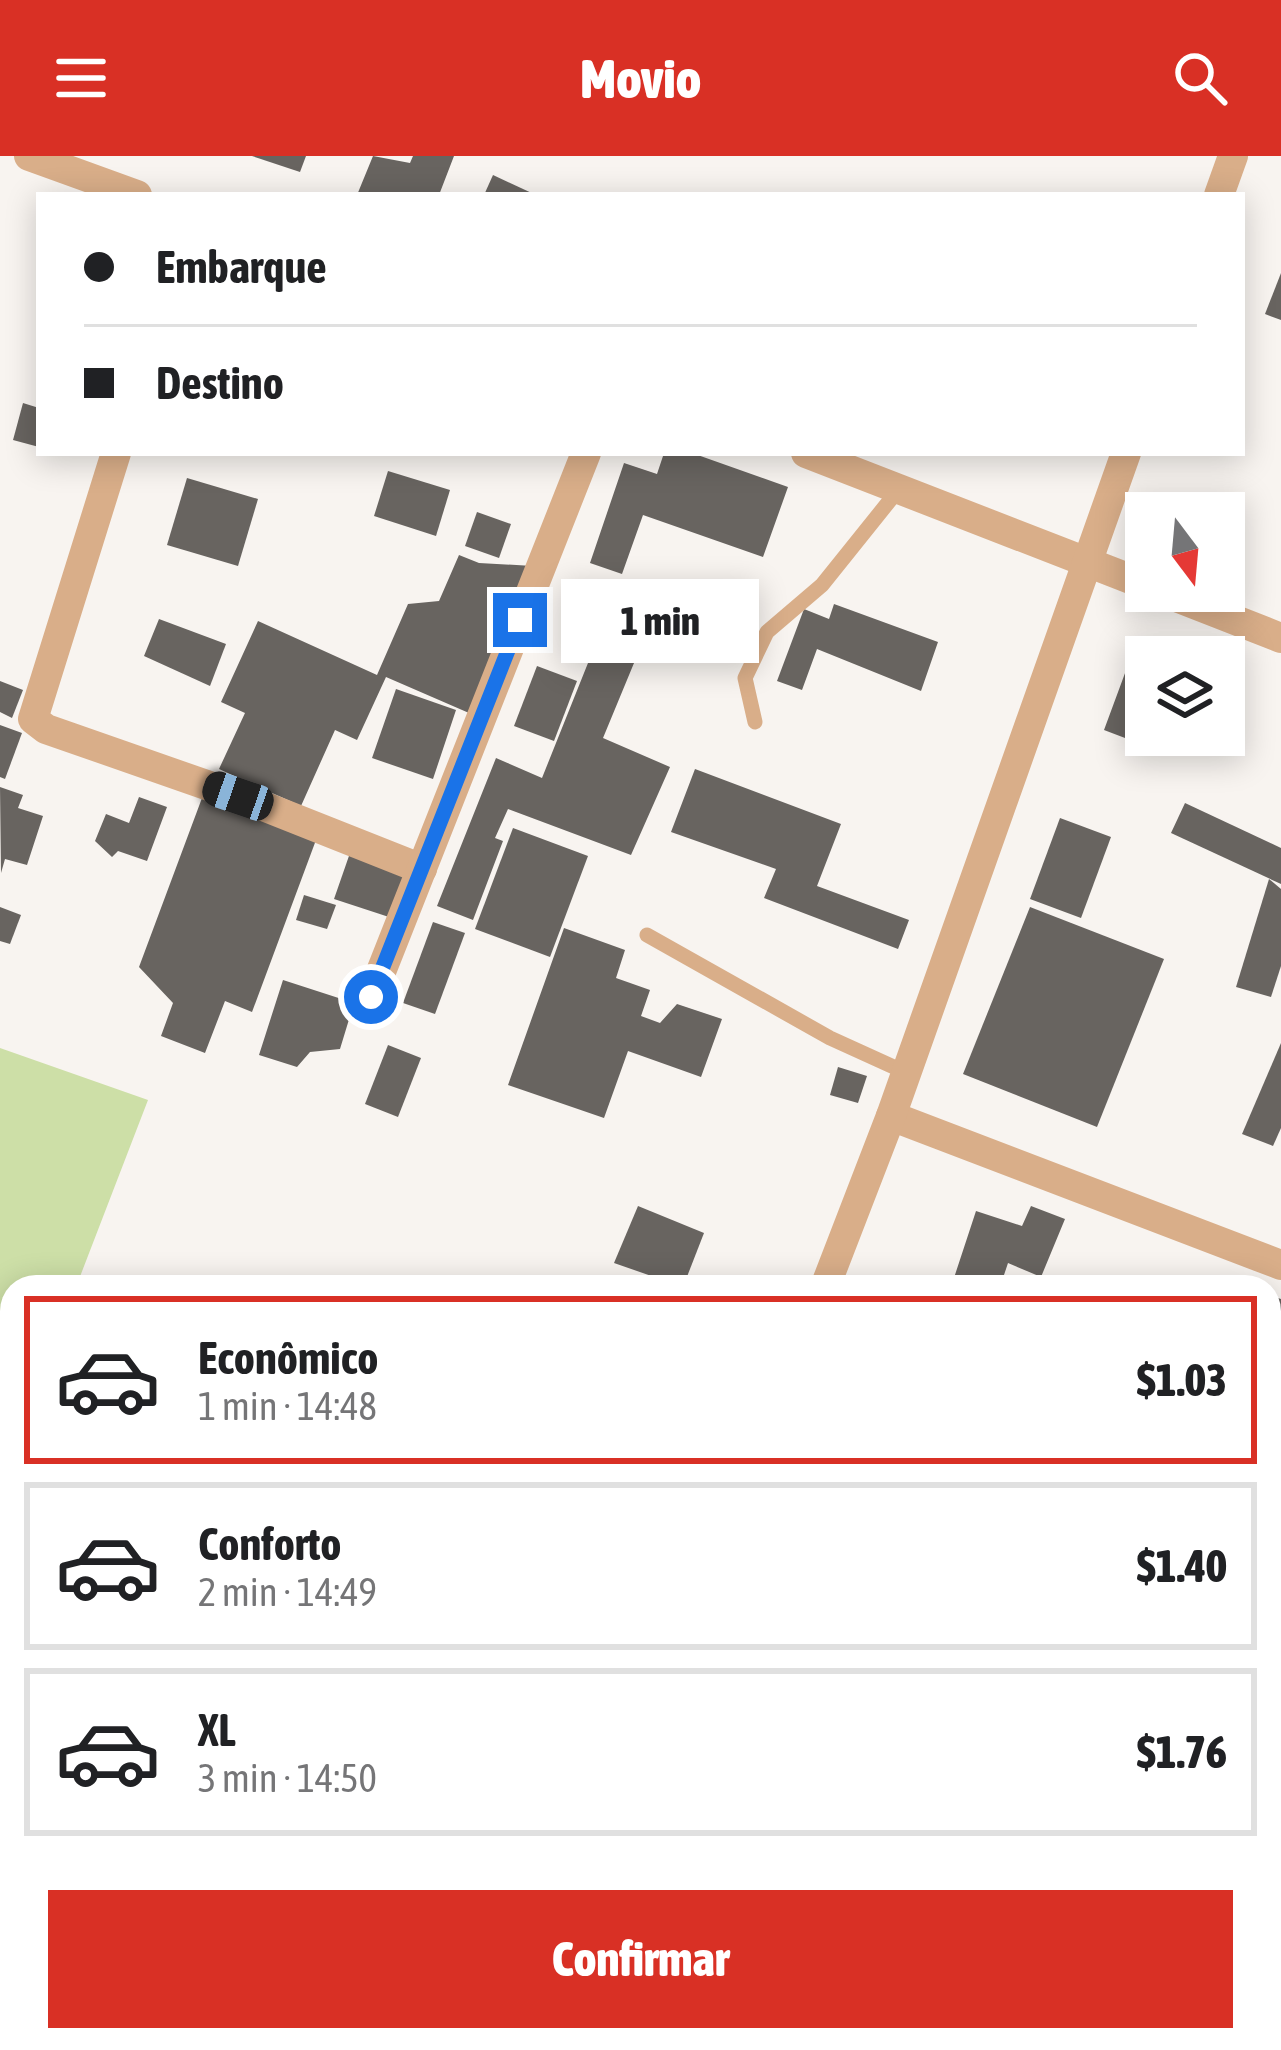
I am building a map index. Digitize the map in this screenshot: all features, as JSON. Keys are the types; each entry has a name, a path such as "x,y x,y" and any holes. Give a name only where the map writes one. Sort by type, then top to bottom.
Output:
{"street":[{"path":"29,156 129,192"},
{"path":"1220,192 1233,156"},
{"path":"115,456 33,712 38,725 238,796 422,869"},
{"path":"371,997 585,456"},
{"path":"814,456 1125,577"},
{"path":"830,1275 907,1073 1125,456"},
{"path":"1215,612 1281,638"},
{"path":"891,1116 1281,1265"}],"lane":[{"path":"755,722 745,678 767,632 822,585 898,489"},
{"path":"647,935 830,1038 907,1073"}],"green space":[{"path":"0,1048 148,1100 81,1275 0,1275"}],"building":[{"path":"252,156 306,156 300,172"},
{"path":"373,156 410,163 413,156 454,156 440,192 358,192"},
{"path":"493,175 530,192 485,192"},
{"path":"1281,273 1281,320 1265,314"},
{"path":"23,403 36,407 36,446 13,440"},
{"path":"663,456 700,456 788,487 763,557 643,515 622,574 590,563 624,463 657,474"},
{"path":"388,471 450,490 436,536 374,516"},
{"path":"187,478 258,499 238,566 167,545"},
{"path":"477,512 511,524 499,558 465,546"},
{"path":"459,555 479,563 533,566 469,713 386,677 357,740 335,730 301,806 219,769 245,713 221,702 258,621 377,675 408,604 439,601"},
{"path":"834,604 938,642 921,691 817,649 802,690 777,681 804,609 829,619"},
{"path":"606,618 646,634 603,738 670,767 631,855 508,809 495,838 503,841 473,920 437,906 496,758 542,778"},
{"path":"159,619 226,644 210,686 144,656"},
{"path":"537,666 577,681 554,741 514,726"},
{"path":"1125,673 1125,738 1104,730"},
{"path":"0,681 23,690 12,718 0,712"},
{"path":"396,689 456,710 433,779 372,758"},
{"path":"0,725 22,733 5,779 0,777"},
{"path":"695,769 841,824 817,886 909,920 898,949 764,898 776,869 671,832"},
{"path":"0,787 23,795 18,808 43,816 27,865 5,859 1,873"},
{"path":"139,797 167,807 147,861 118,851 112,857 95,841 106,814 129,823"},
{"path":"202,798 316,840 252,1012 225,1001 205,1053 161,1036 173,1003 139,967"},
{"path":"1185,803 1281,848 1281,884 1171,833"},
{"path":"1060,818 1111,837 1081,918 1030,899"},
{"path":"513,828 588,856 550,957 475,929"},
{"path":"350,853 408,873 392,918 334,899"},
{"path":"1269,879 1281,889 1281,966 1271,997 1236,987"},
{"path":"304,895 336,905 327,929 296,920"},
{"path":"0,907 21,915 10,944 0,941"},
{"path":"1030,907 1164,959 1097,1127 963,1074"},
{"path":"433,922 465,933 435,1014 403,1003"},
{"path":"564,928 625,950 616,978 650,990 641,1016 660,1023 677,1004 722,1019 701,1077 628,1051 604,1118 508,1085"},
{"path":"283,980 354,1003 340,1049 310,1052 297,1067 259,1055"},
{"path":"1281,1043 1281,1128 1273,1146 1242,1134"},
{"path":"388,1045 421,1058 398,1117 365,1104"},
{"path":"838,1067 867,1076 858,1103 830,1095"},
{"path":"638,1206 704,1233 688,1275 648,1275 614,1263"},
{"path":"1031,1206 1065,1219 1042,1275 1008,1263 1004,1275 955,1275 976,1211 1022,1226"}],"route":[{"path":"371,997 520,620"}]}
